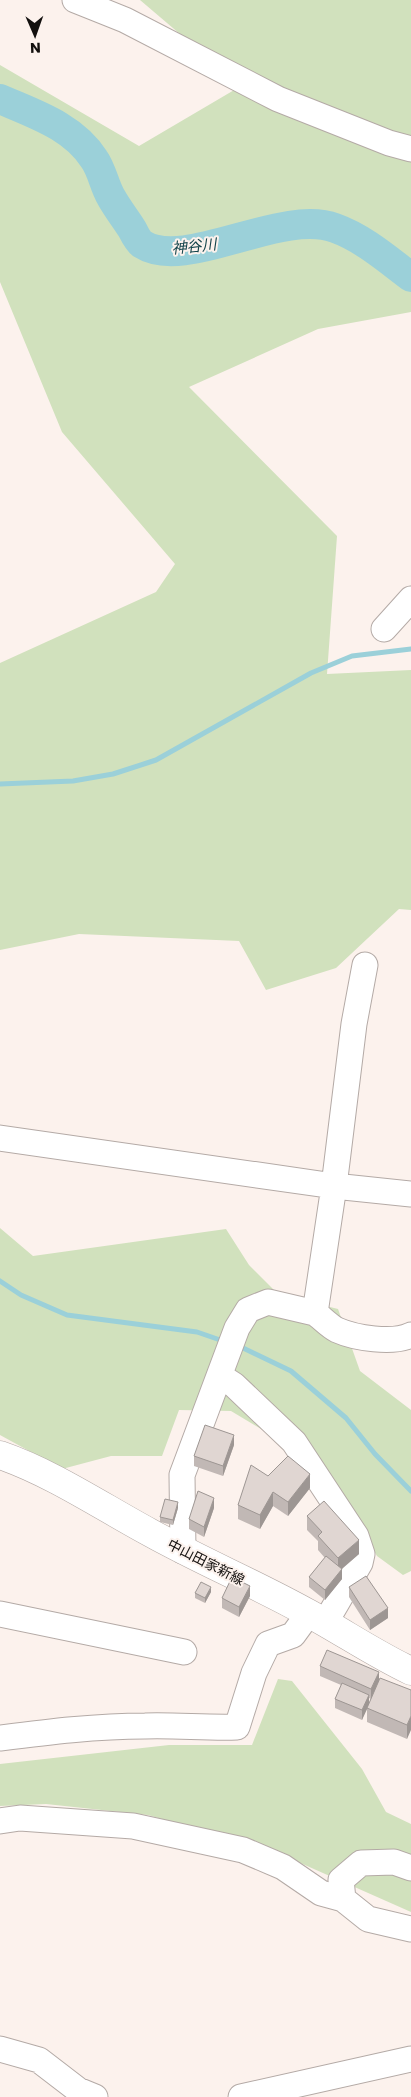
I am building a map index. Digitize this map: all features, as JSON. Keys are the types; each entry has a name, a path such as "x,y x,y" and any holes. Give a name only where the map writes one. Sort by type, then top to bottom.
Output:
{"main road":[{"name":"中山田家新線","path":"0,1455 16,1460 55,1480 183,1551 317,1618 384,1658 411,1671"}],"street":[{"path":"75,0 125,20 278,99 389,143 411,149"},
{"path":"384,629 411,599"},
{"path":"315,1313 334,1186 354,1024 365,964"},
{"path":"0,1138 334,1186 411,1194"},
{"path":"183,1551 182,1475 237,1328 248,1310 268,1302 315,1313 336,1329 372,1338 391,1340 411,1335"},
{"path":"0,1738 83,1728 147,1726 237,1727 254,1673 268,1644 293,1635 317,1618 360,1563 362,1554 356,1536 294,1442 234,1385 220,1376"},
{"path":"0,1614 184,1652"},
{"path":"0,1821 20,1818 133,1826 243,1850 283,1867 320,1893 343,1899 368,1919 411,1929"},
{"path":"343,1899 341,1880 361,1863 394,1862 411,1868"},
{"path":"0,2048 39,2060 78,2090 95,2097"},
{"path":"241,2097 411,2059"}],"green space":[{"path":"140,0 411,0 411,312 318,329 189,387 337,536 327,674 411,670 411,910 399,909 336,968 266,990 239,941 79,934 0,950 0,663 156,592 175,564 62,432 0,282 0,65 139,146 241,86"},
{"path":"0,1228 33,1256 226,1229 249,1265 278,1294 338,1309 360,1371 411,1410 411,1571 403,1575 377,1556 328,1475 276,1438 231,1411 179,1410 162,1456 111,1456 62,1469 0,1435"},
{"path":"278,1679 292,1681 362,1769 386,1812 411,1824 411,1912 271,1850 148,1815 46,1804 0,1806 0,1764 169,1745 252,1745"}],"building":[{"path":"205,1425 234,1435 223,1466 194,1456"},
{"path":"288,1456 310,1474 288,1502 273,1492 260,1515 238,1505 251,1465 268,1476"},
{"path":"198,1491 214,1498 204,1527 189,1519"},
{"path":"165,1499 178,1502 173,1520 160,1517"},
{"path":"324,1501 359,1540 338,1558 318,1536 322,1532 307,1516"},
{"path":"326,1556 342,1569 325,1590 309,1577"},
{"path":"366,1576 388,1608 370,1620 349,1587"},
{"path":"232,1577 250,1586 239,1607 222,1598"},
{"path":"201,1582 211,1587 205,1598 195,1593"},
{"path":"327,1650 379,1672 371,1689 320,1666"},
{"path":"380,1678 411,1690 411,1716 407,1725 367,1708"},
{"path":"342,1683 369,1695 362,1710 335,1699"}],"waterway":[{"name":"神谷川","path":"0,99 52,122 64,129 85,148 97,163 113,201 142,244 160,251 183,250 208,246 288,226 313,224 335,228 355,237 411,277"},
{"path":"0,784 73,781 113,774 156,760 311,673 352,656 411,649"},
{"path":"0,1281 21,1295 67,1315 197,1332 226,1342"},
{"path":"239,1346 291,1371 346,1418 375,1454 411,1491"}]}
